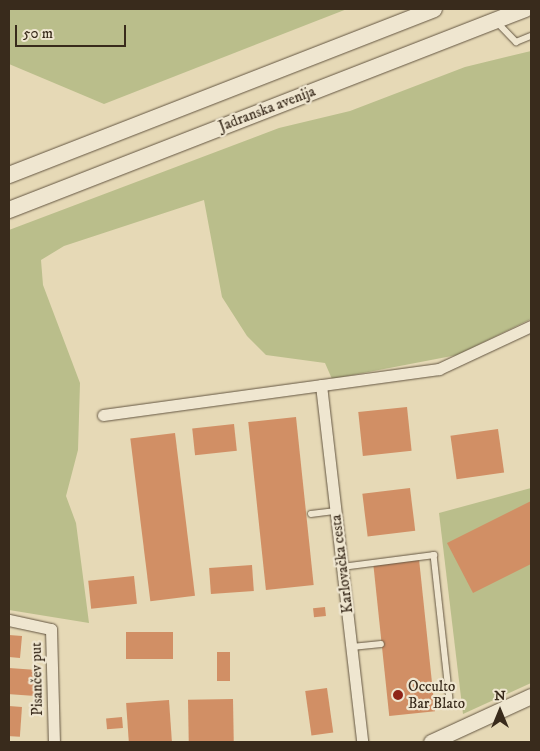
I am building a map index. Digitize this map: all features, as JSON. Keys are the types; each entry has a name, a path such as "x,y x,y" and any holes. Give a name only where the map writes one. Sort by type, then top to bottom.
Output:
{"main road":[{"path":"9,175 434,9"},
{"name":"Jadranska avenija","path":"9,210 525,9"}],"street":[{"path":"103,415 439,369 531,326"},
{"name":"Karlovačka cesta","path":"321,385 362,742"},
{"name":"Pisančev put","path":"9,620 52,629 54,742"},
{"path":"431,742 531,696"}],"lane":[{"path":"496,20 516,42 531,36"},
{"path":"311,514 336,510"},
{"path":"342,566 434,555 450,700"},
{"path":"352,647 381,644"}],"green space":[{"path":"9,9 347,9 104,104 9,64"},
{"path":"531,51 531,319 457,355 332,379 325,363 266,355 247,336 222,297 204,200 64,246 41,260 43,285 80,383 78,450 66,496 76,523 89,623 9,610 9,230 279,128 350,111 465,67"},
{"path":"531,488 531,683 463,714 439,513"}],"building":[{"path":"407,407 412,451 363,456 358,412"},
{"path":"296,417 314,585 266,590 248,422"},
{"path":"234,424 237,451 195,455 192,428"},
{"path":"498,429 504,473 457,479 450,436"},
{"path":"175,433 195,596 150,601 130,438"},
{"path":"410,488 415,531 368,537 362,494"},
{"path":"531,501 531,564 473,593 447,543"},
{"path":"419,559 435,711 389,716 373,564"},
{"path":"252,565 254,591 211,594 209,568"},
{"path":"134,576 137,604 91,609 88,581"},
{"path":"325,607 326,616 314,617 313,608"},
{"path":"126,632 173,632 173,659 126,659"},
{"path":"9,635 22,636 20,658 9,657"},
{"path":"217,652 230,652 230,681 217,681"},
{"path":"9,668 37,670 35,696 9,694"},
{"path":"327,688 333,733 311,736 305,691"},
{"path":"233,699 234,742 189,742 188,700"},
{"path":"169,700 172,742 129,742 126,703"},
{"path":"9,706 22,707 20,737 9,736"},
{"path":"122,717 123,728 107,729 106,718"}],"place":[{"name":"Occulto Bar Blato","path":"398,695"}]}
